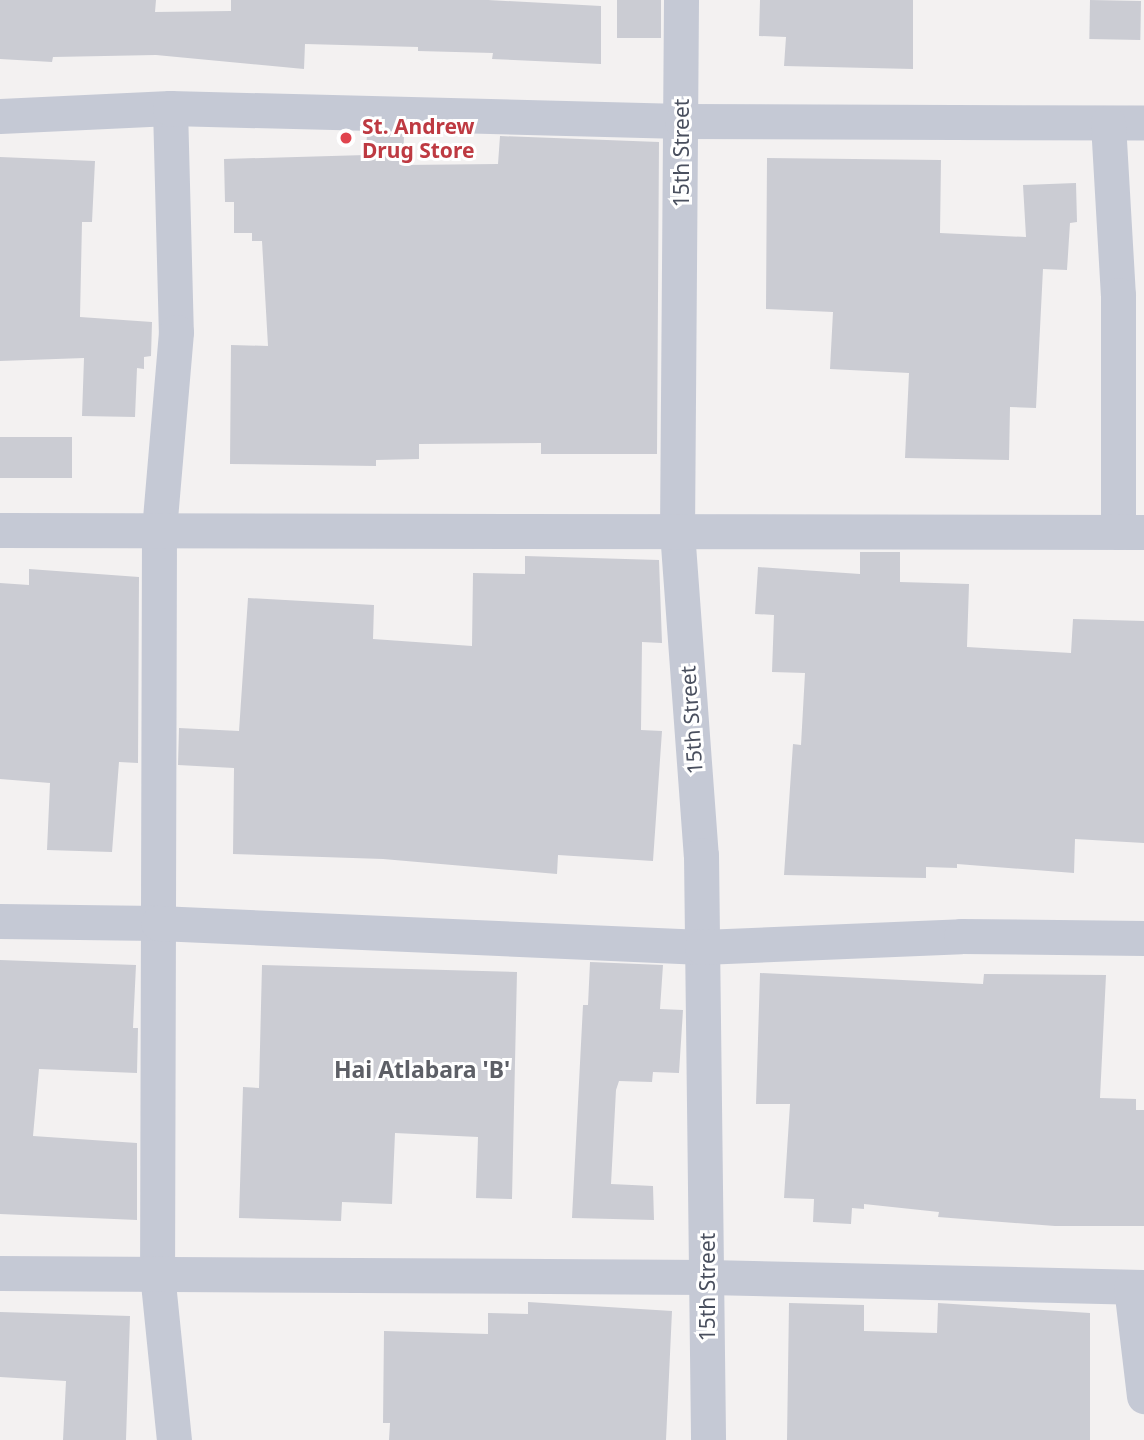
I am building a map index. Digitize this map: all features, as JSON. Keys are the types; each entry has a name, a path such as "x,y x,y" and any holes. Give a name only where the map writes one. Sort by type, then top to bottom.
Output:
{"street":[{"name":"15th Street","path":"681,0 677,531 701,855 708,1440"},
{"path":"170,108 176,332 159,530 157,1273 174,1440"},
{"path":"0,116 170,108 682,121 1144,123"},
{"path":"0,530 1131,532 1108,123"},
{"path":"0,921 158,923 702,947 961,936 1144,938"},
{"path":"0,1273 708,1277 1137,1287 1144,1396"}],"building":[{"path":"0,0 156,0 155,12 231,11 231,0 488,0 601,6 601,64 492,59 493,53 418,51 418,47 305,44 304,69 156,55 53,57 52,62 0,59"},
{"path":"617,0 661,0 661,38 617,38"},
{"path":"760,0 913,0 913,69 784,66 786,37 759,36"},
{"path":"1090,0 1141,1 1140,40 1089,39"},
{"path":"367,133 404,134 403,165 498,164 500,136 659,142 657,454 541,454 541,443 419,444 419,459 376,460 376,466 230,464 231,345 268,346 262,241 252,241 252,233 234,233 234,202 225,202 224,159 366,155"},
{"path":"0,157 95,161 92,222 82,222 80,317 152,322 151,356 144,357 144,369 137,368 135,417 82,416 84,358 0,361"},
{"path":"767,158 941,160 940,233 1026,237 1023,185 1076,183 1077,222 1070,223 1067,270 1043,269 1036,408 1010,407 1009,460 905,458 909,373 830,369 833,312 766,309"},
{"path":"0,437 72,437 72,478 0,478"},
{"path":"860,552 900,552 900,582 969,584 967,647 1071,653 1073,619 1144,621 1144,843 1075,839 1074,873 957,864 957,868 926,867 926,878 784,875 793,744 801,745 805,673 772,672 774,615 755,614 758,567 860,574"},
{"path":"525,556 659,560 662,643 642,642 641,730 662,731 653,861 558,855 557,874 383,859 233,854 234,768 178,765 179,728 239,731 248,598 374,605 373,639 472,646 473,573 525,574"},
{"path":"29,569 139,577 138,763 119,762 112,852 47,850 50,783 0,779 0,583 29,585"},
{"path":"0,960 136,965 133,1028 138,1028 137,1073 39,1069 33,1136 137,1143 137,1220 0,1214"},
{"path":"590,962 663,965 660,1009 683,1010 679,1073 653,1072 652,1082 619,1081 616,1090 611,1184 653,1186 654,1220 572,1218 583,1005 588,1005"},
{"path":"262,965 517,972 512,1199 476,1198 478,1137 395,1133 392,1204 342,1202 341,1221 239,1218 243,1087 259,1088"},
{"path":"760,973 983,984 984,974 1106,975 1100,1098 1136,1099 1136,1110 1144,1110 1144,1226 1055,1226 938,1217 939,1212 864,1204 864,1209 852,1208 851,1224 813,1222 814,1199 784,1198 790,1104 756,1104"},
{"path":"528,1302 672,1311 666,1440 389,1440 390,1423 383,1423 384,1331 488,1334 488,1313 528,1314"},
{"path":"789,1303 864,1305 864,1331 937,1333 938,1303 1090,1313 1090,1440 787,1440"},
{"path":"0,1312 130,1316 126,1440 63,1440 66,1381 0,1377"}],"place":[{"name":"St. Andrew Drug Store","path":"346,138"}],"district":[{"name":"Hai Atlabara 'B'","path":"422,1069"}]}
